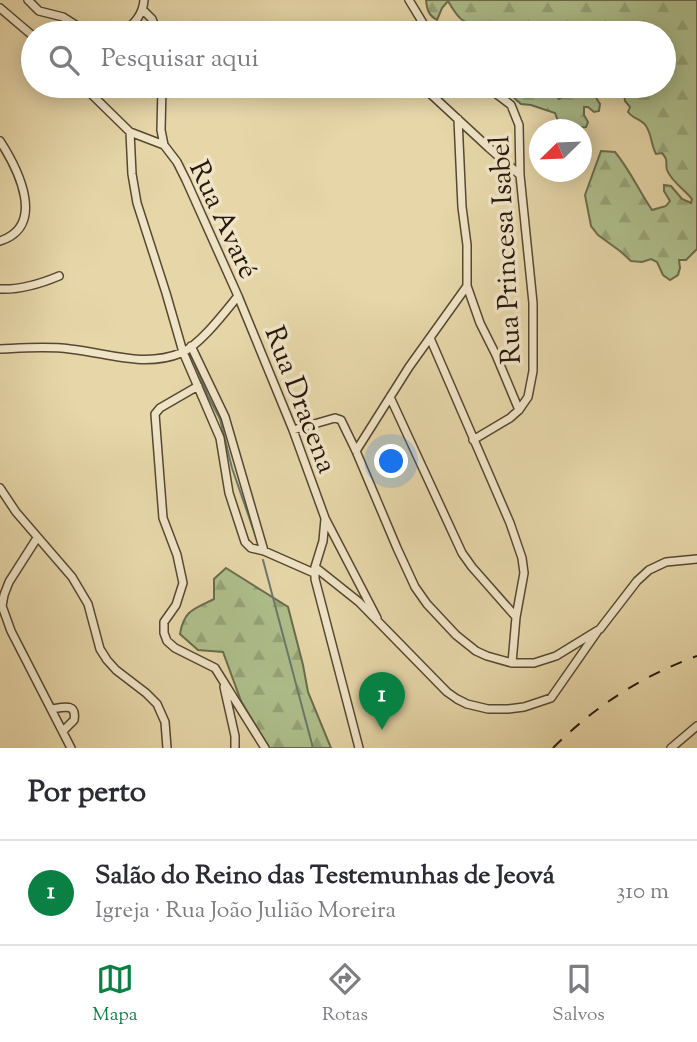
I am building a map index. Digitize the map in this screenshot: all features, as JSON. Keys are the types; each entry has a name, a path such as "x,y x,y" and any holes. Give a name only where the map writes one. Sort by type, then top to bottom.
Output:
{"street":[{"path":"28,0 39,11 70,21"},
{"path":"135,21 143,10 144,0"},
{"path":"409,0 422,21"},
{"path":"0,8 21,26"},
{"path":"143,10 153,21"},
{"path":"95,98 130,132 132,174 137,203 183,352 220,438 229,493 245,542 251,548 314,570 338,584 377,618 447,692 467,704 488,709 524,708 551,698 637,581 660,564 671,560 697,559"},
{"path":"162,98 161,130 164,145"},
{"path":"435,98 520,176"},
{"name":"Rua Princesa Isabel","path":"503,98 518,119 520,132 520,176 533,303 531,388 519,411"},
{"path":"457,119 467,245 467,286 480,323 519,411 473,440"},
{"path":"151,139 161,130"},
{"name":"Rua Avaré","path":"0,349 66,348 146,360 183,352 215,324 238,296 177,162 164,145 130,132"},
{"path":"0,141 17,173 23,190 26,214 21,229 0,241"},
{"path":"0,289 26,287 59,276"},
{"path":"356,452 409,367 467,286"},
{"name":"Rua Dracena","path":"238,296 293,430 325,518 377,618"},
{"path":"430,338 510,523 522,558 524,573 516,617 512,663"},
{"path":"191,346 225,417 264,551"},
{"path":"198,386 160,408 155,414 163,518 177,555 183,583 176,605 163,622 163,629 170,645 215,668 265,748"},
{"path":"390,397 462,553 516,617"},
{"path":"293,430 335,418 343,423 412,582 446,625 476,651 512,663 534,663 556,656 600,629"},
{"path":"0,488 82,592 88,604 100,649 107,660 157,704 165,722 167,748"},
{"name":"Rua Dracena","path":"314,570 323,541 325,518"},
{"path":"37,538 9,582 2,606 11,631 71,748"},
{"path":"314,570 316,587 359,748"},
{"path":"223,683 235,736 235,748"},
{"path":"52,709 66,707 73,710 74,720 62,731"},
{"path":"671,748 697,726"}],"green space":[{"path":"426,0 697,0 697,249 686,260 679,260 678,275 670,280 663,275 657,262 651,259 631,261 598,235 591,226 585,195 592,182 601,151 615,152 652,210 666,206 670,201 664,191 664,185 671,186 682,199 691,203 692,199 669,174 662,153 656,154 646,126 628,112 630,107 625,98 676,98 676,21 464,21 448,1 437,20 428,12"},
{"path":"514,98 596,98 600,104 599,111 594,112 584,107 586,119 557,119 555,113 521,104"},
{"path":"226,568 288,607 308,692 331,748 269,748 241,701 223,652 198,650 180,634 187,615 214,599 214,579"}],"waterway":[{"path":"192,357 220,419 232,468 258,543"},
{"path":"263,560 313,748"}],"railway":[{"path":"553,748 585,719 620,694 657,673 697,656"}],"place":[{"name":"Salão do Reino das Testemunhas de Jeová","path":"382,730"}]}
